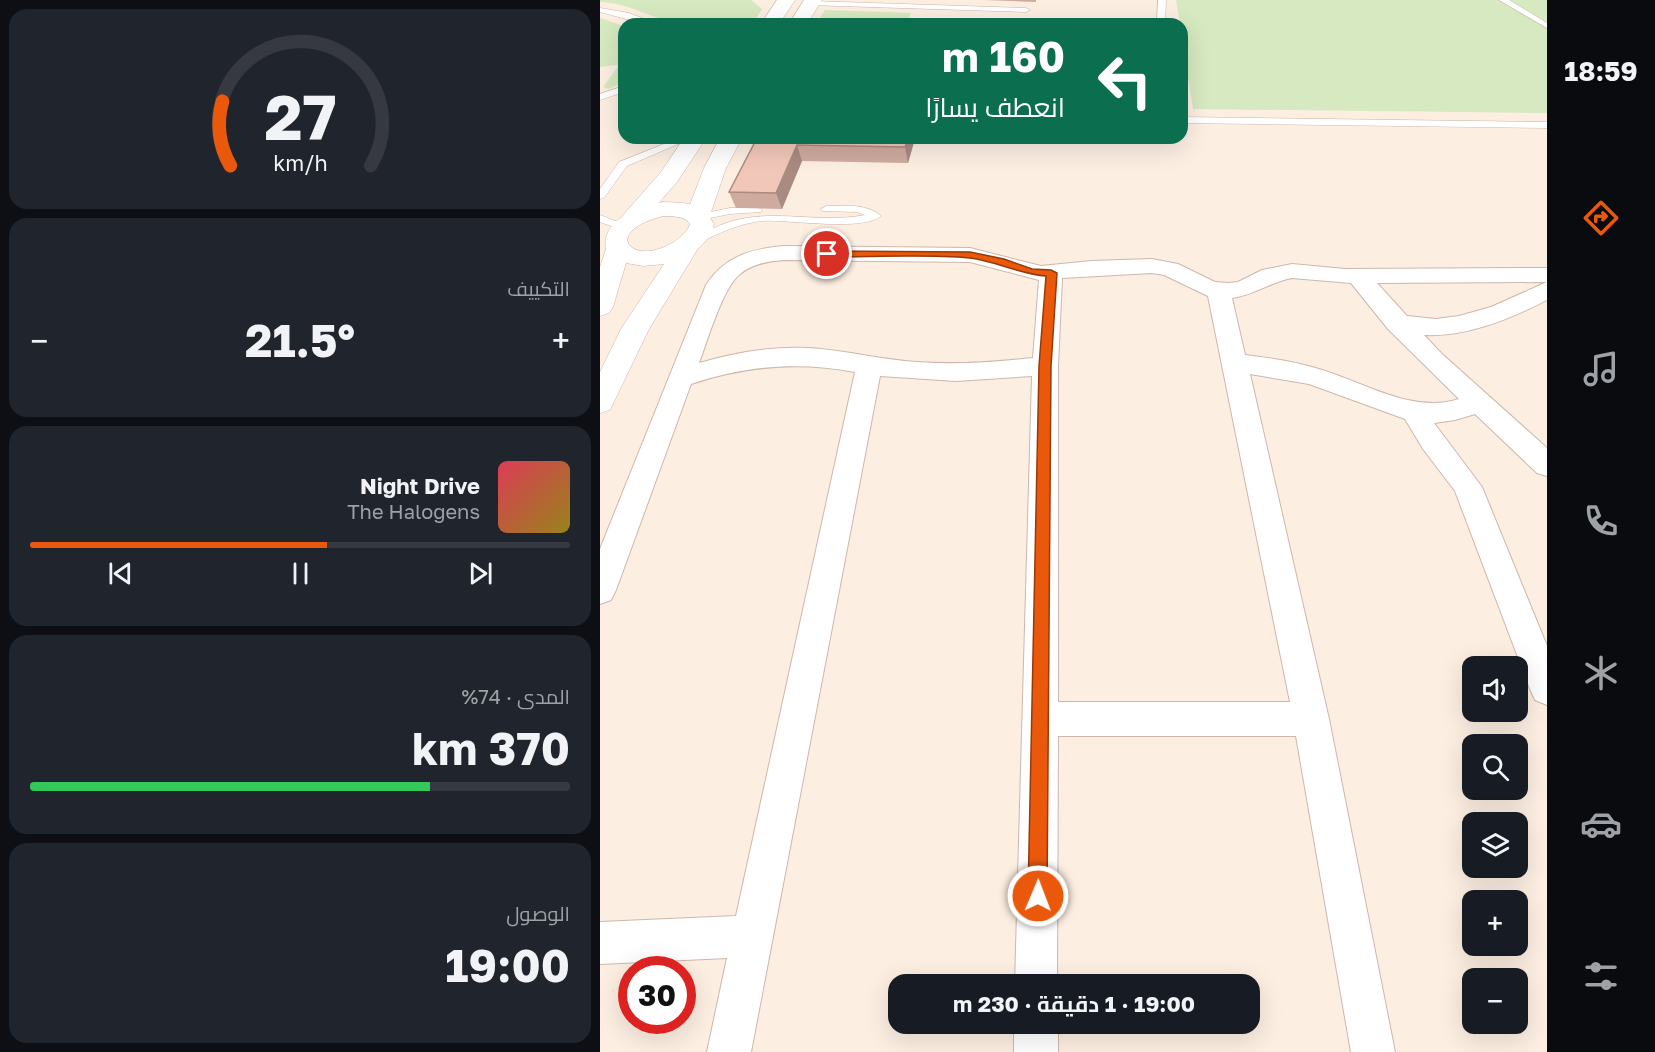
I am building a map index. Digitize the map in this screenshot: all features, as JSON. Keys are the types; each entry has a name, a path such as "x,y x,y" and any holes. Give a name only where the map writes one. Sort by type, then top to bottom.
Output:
{"street":[{"path":"774,18 785,0 812,2 802,18"},
{"path":"600,307 618,228 669,177 691,144"},
{"path":"600,402 635,329 703,228 699,216 714,168 728,144"},
{"path":"618,228 663,209 683,209 699,216"},
{"path":"618,228 635,258 662,257 691,244"},
{"path":"600,590 680,378 723,277 732,269 754,258 784,253 970,255 1000,261 1030,272 1051,273 1105,267 1161,267 1179,272 1202,285 1219,291 1243,289 1270,275 1292,271 1358,276 1547,275"},
{"path":"1036,974 1045,366 1051,273"},
{"path":"1358,276 1397,323 1432,360 1547,465"},
{"path":"1397,323 1426,327 1453,326 1506,309 1547,290"},
{"path":"1219,291 1311,719 1373,1052"},
{"path":"1506,309 1547,312"},
{"path":"1432,360 1440,341 1453,326"},
{"path":"680,378 729,363 778,357 825,358 869,366 926,372 974,372 1045,366"},
{"path":"1235,363 1288,370 1315,377 1382,403 1416,412 1450,412 1478,403"},
{"path":"729,1052 869,366"},
{"path":"1416,412 1428,437 1450,461 1468,487 1547,688"},
{"path":"1040,719 1311,719"},
{"path":"600,943 752,936"},
{"path":"1035,1052 1036,1034"}],"lane":[{"path":"1161,18 1162,0"},
{"path":"1503,0 1547,26"},
{"path":"812,2 959,4 1026,10"},
{"path":"600,10 635,18"},
{"path":"600,97 618,91"},
{"path":"1188,120 1547,125"},
{"path":"600,196 619,168 629,160 671,144"},
{"path":"691,244 754,210 853,220 876,216 858,209 754,210 699,216"}],"green space":[{"path":"600,0 751,0 762,9 756,18 660,18 622,5 600,2"},
{"path":"1176,0 1547,0 1547,113 1193,109 1188,77 1188,18 1179,18"},
{"path":"825,10 911,13 909,18 820,18"},
{"path":"600,18 618,24 618,65 600,67"},
{"path":"618,66 618,85 608,89 603,87"}],"building":[{"path":"754,144 906,144 905,147 797,145 776,193 729,192"}],"route":[{"path":"827,254 970,255 986,257 1030,272 1051,273 1045,366 1038,896"}]}
